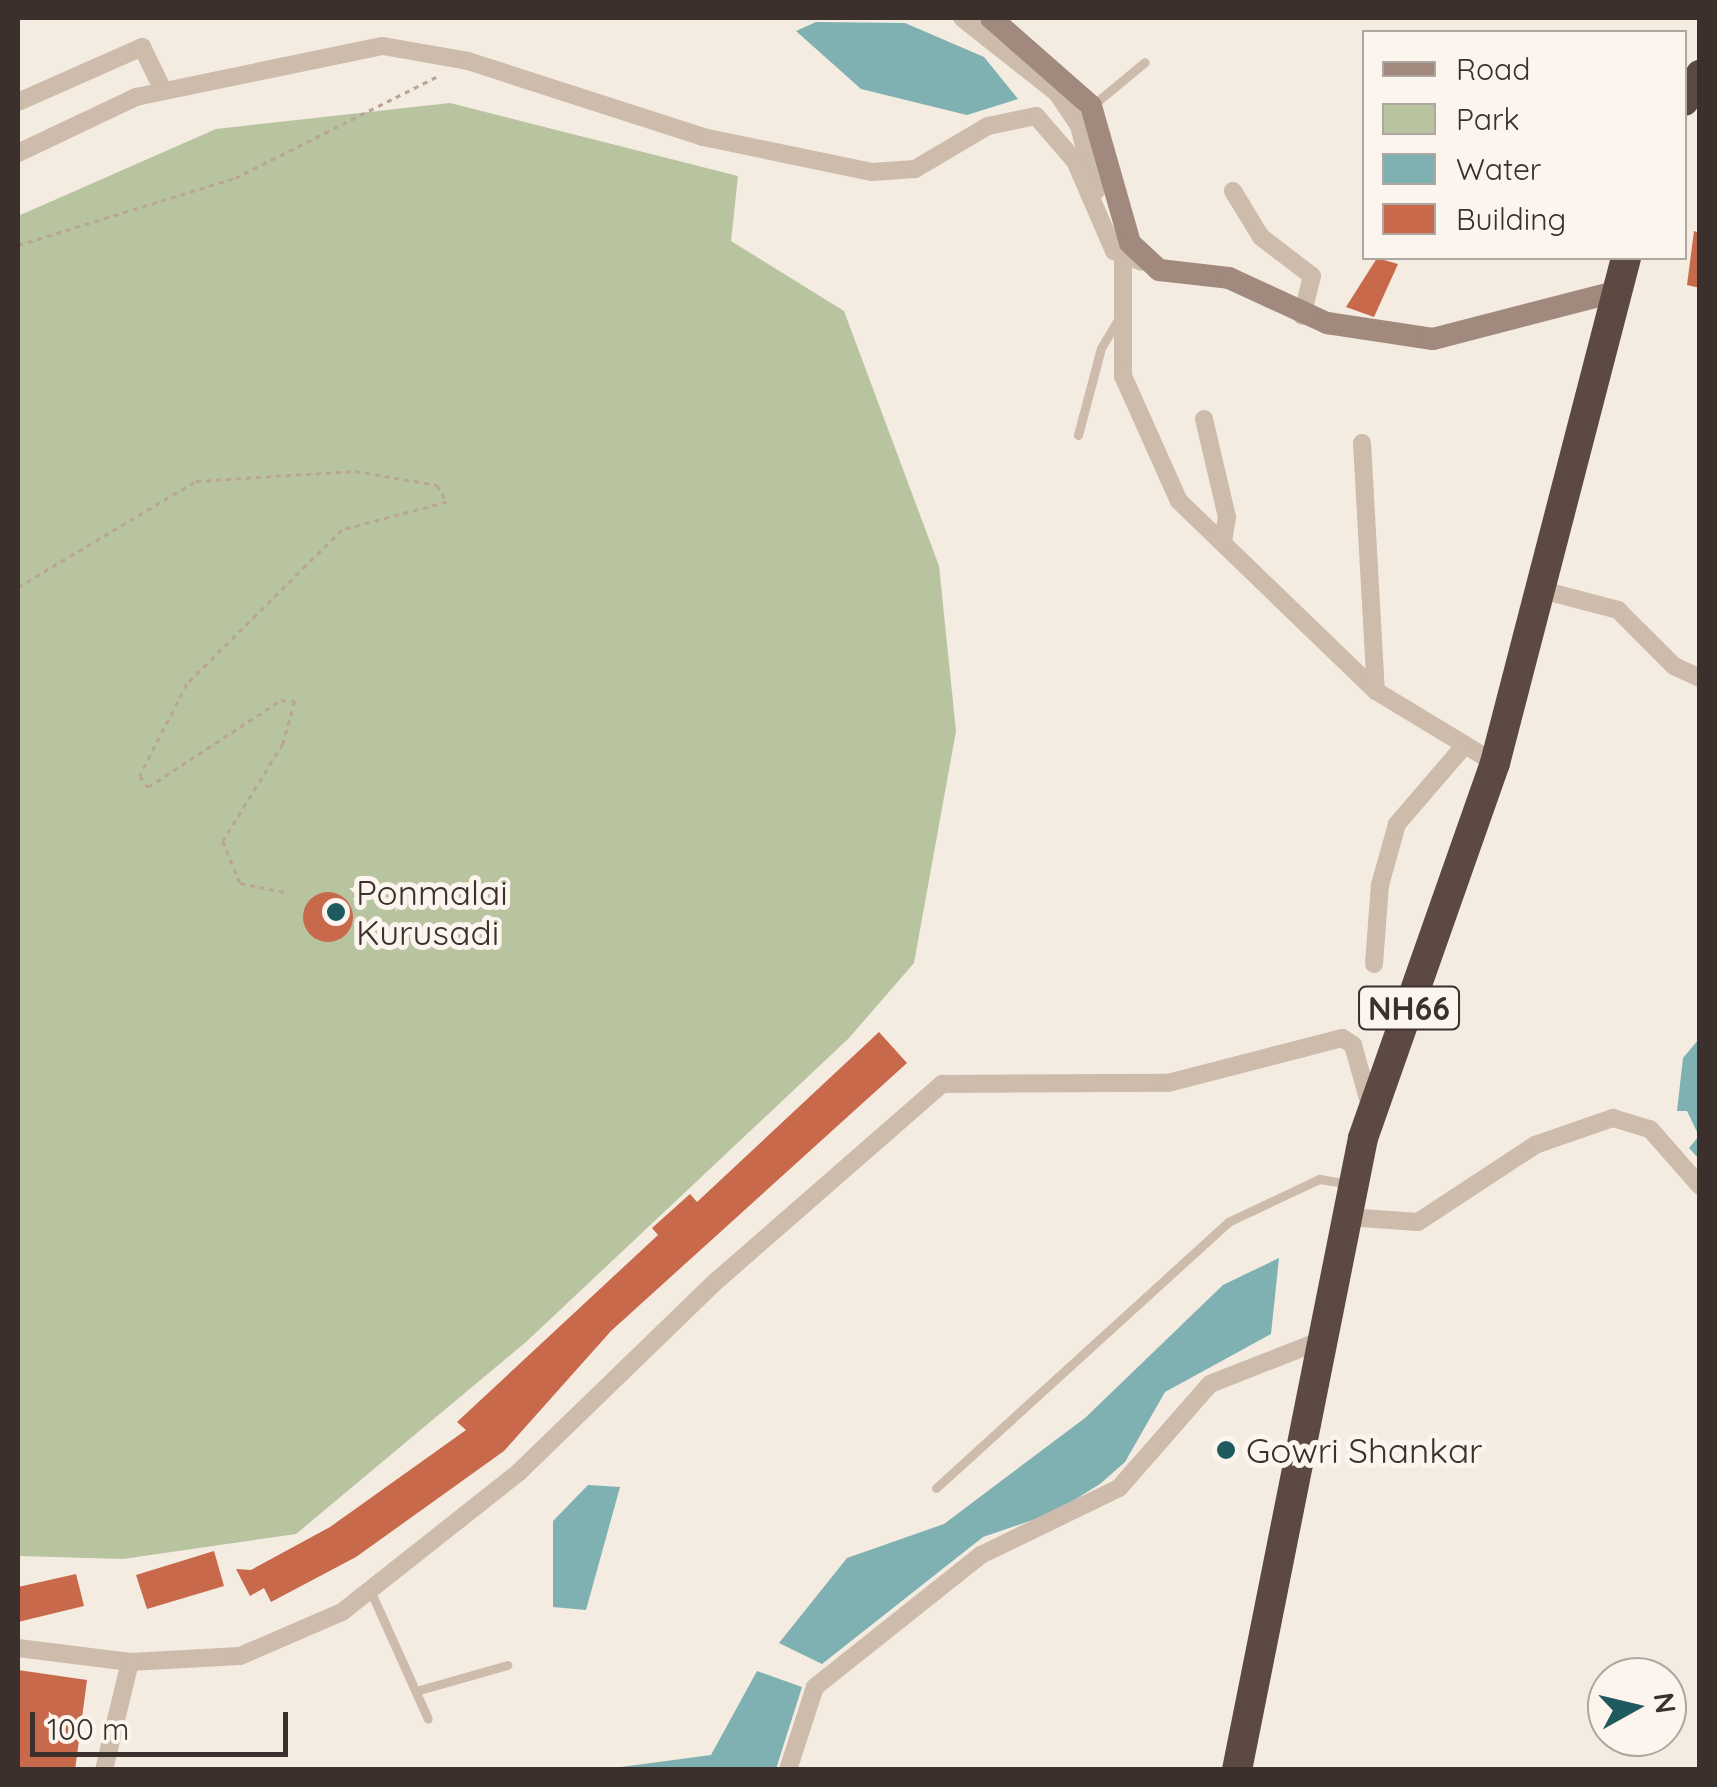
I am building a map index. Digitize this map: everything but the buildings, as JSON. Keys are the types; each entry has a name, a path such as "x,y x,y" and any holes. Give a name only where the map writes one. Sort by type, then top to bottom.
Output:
{"highway":[{"name":"NH66","path":"1237,1770 1347,1217 1372,1112 1496,762 1625,260"}],"street":[{"path":"962,18 1064,103 1084,140 1102,226"},
{"path":"991,18 1092,106 1132,261 1122,314 1123,376 1166,483 1222,543 1376,691 1496,762"},
{"path":"18,153 163,90 360,46 468,61 703,137 886,174 915,169 988,126 1036,116 1060,137 1102,226 1132,261 1229,278 1302,316 1433,339 1615,292"},
{"path":"18,102 142,47 163,90"},
{"path":"1232,191 1261,237 1312,276 1302,316"},
{"path":"1204,419 1228,522 1222,543"},
{"path":"1362,442 1376,691"},
{"path":"1538,589 1618,610 1674,666 1700,678"},
{"path":"1374,964 1380,885 1397,824 1464,746"},
{"path":"18,1648 130,1662 260,1653 370,1590 519,1472 714,1283 942,1084 1168,1084 1342,1038 1354,1044 1372,1112"},
{"path":"1347,1217 1418,1222 1535,1146 1613,1118 1650,1129 1700,1186"},
{"path":"788,1770 816,1687 981,1556 1120,1488 1210,1384 1322,1340"},
{"path":"104,1770 130,1662"}],"lane":[{"path":"1092,106 1145,62"},
{"path":"1078,435 1101,348 1122,314"},
{"path":"936,1488 1228,1222 1319,1179 1354,1185"},
{"path":"370,1590 428,1719"},
{"path":"416,1692 507,1666"}],"path":[{"path":"18,245 234,178 468,61"},
{"path":"18,587 196,481 355,470 437,485 447,502 342,530 187,684 140,776 148,787 281,700 295,701 283,744 223,841 240,882 284,892"}],"green space":[{"path":"450,103 738,176 731,241 844,311 939,566 956,731 914,963 849,1038 526,1342 296,1534 123,1559 18,1556 18,216 216,129"}],"water":[{"path":"816,22 905,23 984,57 1018,99 967,115 861,89 796,31"},
{"path":"1699,1039 1699,1136 1687,1111 1677,1111 1683,1058"},
{"path":"1699,1136 1699,1159 1689,1148"},
{"path":"1279,1258 1271,1334 1165,1392 1125,1462 1100,1484 1053,1513 983,1537 822,1664 779,1643 847,1558 944,1524 1085,1418 1223,1285"},
{"path":"588,1485 620,1487 586,1610 553,1607 553,1521"},
{"path":"757,1671 802,1687 776,1769 606,1769 711,1755"}],"place":[{"name":"Ponmalai Kurusadi","path":"336,912"},
{"name":"Gowri Shankar","path":"1226,1450"}]}
